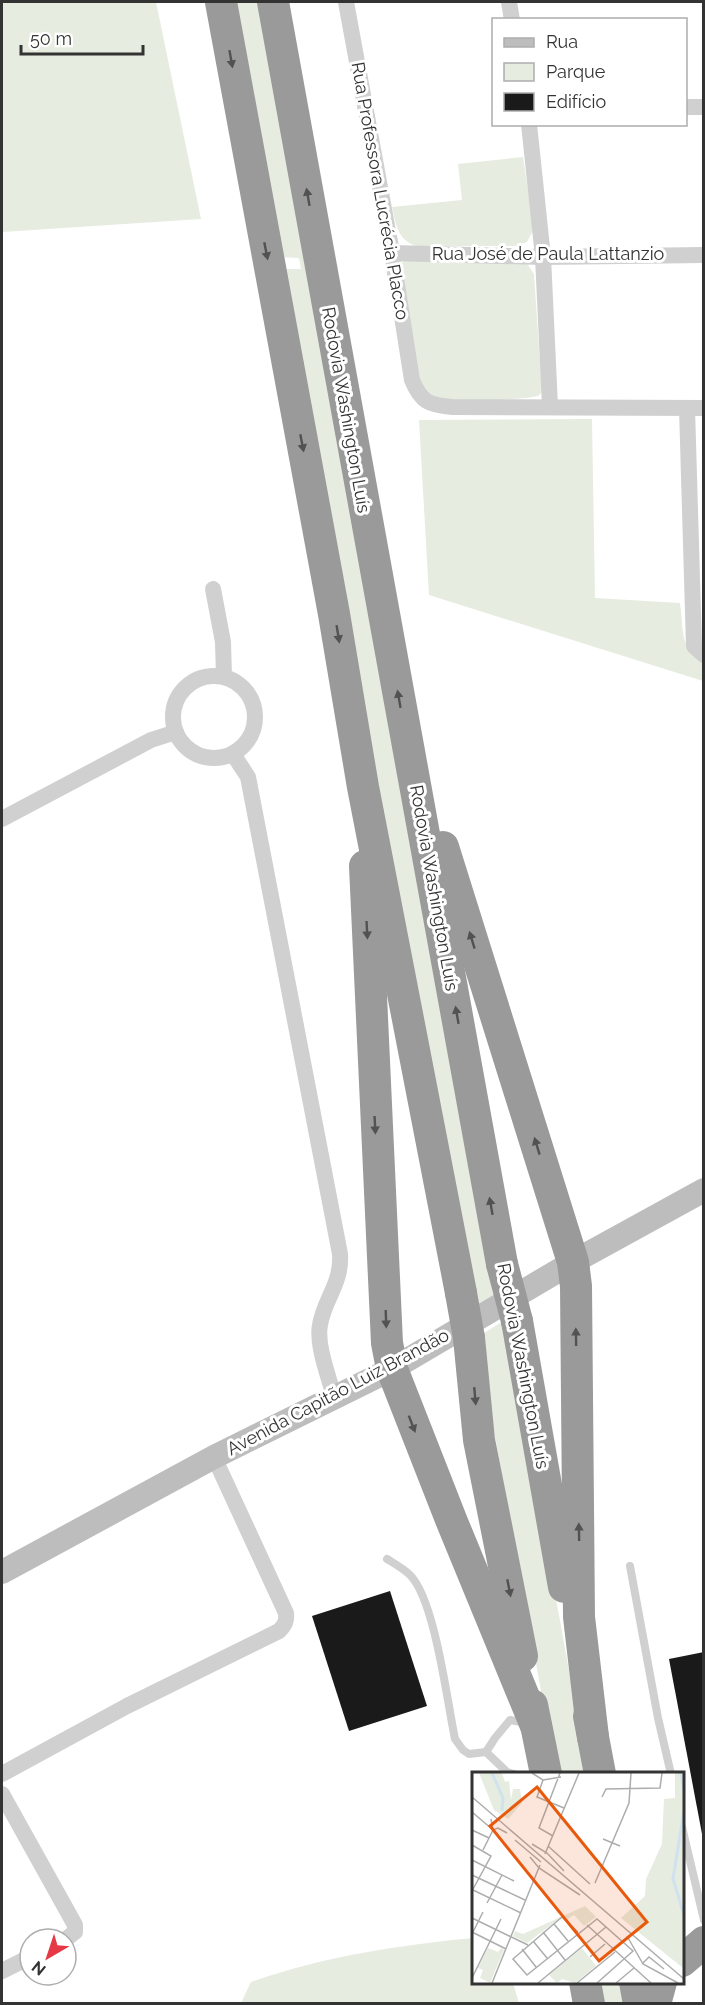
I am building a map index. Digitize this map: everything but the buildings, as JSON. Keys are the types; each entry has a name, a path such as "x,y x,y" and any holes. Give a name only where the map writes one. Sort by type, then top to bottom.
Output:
{"highway":[{"path":"221,2 332,602 363,787 461,1293 469,1338 479,1440 546,1772"},
{"name":"Rodovia Washington Luís","path":"275,9 502,1264 517,1322 600,1772"},
{"path":"405,731 573,1262 576,1286 579,1617 593,1737"},
{"path":"363,787 366,909 387,1343 392,1369 536,1725"},
{"path":"684,1944 704,1941"},
{"path":"684,1959 704,1941"},
{"path":"585,1984 589,2004"},
{"path":"635,1984 639,2004"},
{"path":"655,2004 661,1984"}],"main road":[{"name":"Avenida Capitão Luiz Brandão","path":"2,1572 214,1457 392,1369 573,1262 704,1190"}],"street":[{"name":"Rua Professora Lucrécia Placco","path":"346,2 392,252 412,380 423,400 435,406 550,406"},
{"path":"509,2 512,18"},
{"path":"687,107 704,107"},
{"path":"529,126 543,257 550,406 695,408 699,650"},
{"name":"Rua José de Paula Lattanzio","path":"392,252 543,257 704,255"},
{"path":"213,589 223,642 224,677"},
{"path":"205,677 224,677 234,681 249,694 256,713 253,732 248,741 233,754 224,758 204,757 187,748 176,732 173,712 180,693 187,686 205,677"},
{"path":"2,819 151,740 176,732"},
{"path":"233,754 248,777 340,1254 341,1269 320,1324 319,1339 334,1397"},
{"path":"2,1774 127,1706 279,1631 287,1620 286,1613 214,1457"},
{"path":"2,1794 74,1927"},
{"path":"2,1971 18,1963"}],"lane":[{"path":"387,1559 410,1575 425,1597 455,1739 469,1754 486,1752"},
{"path":"630,1566 658,1718 671,1772"},
{"path":"486,1752 510,1720 536,1725"},
{"path":"486,1752 507,1772"},
{"path":"684,1835 704,1920"}],"green space":[{"path":"2,2 156,2 201,219 2,232"},
{"path":"230,2 263,2 501,1294 478,1306 277,269 301,269 299,258 280,257"},
{"path":"523,157 534,229 527,242 517,246 417,246 402,236 392,207 462,200 458,164"},
{"path":"404,259 520,260 528,265 534,274 542,392 538,396 527,398 449,403 425,391 416,377 401,265"},
{"path":"592,419 595,598 680,603 686,645 703,663 703,681 429,595 419,420"},
{"path":"505,1320 588,1772 556,1772 478,1342 484,1333"},
{"path":"472,1938 472,1984 513,1984 519,2003 244,2004 242,2001 251,1982 278,1973 333,1959 417,1944"},
{"path":"595,1984 627,1984 631,2003 599,2003"}]}
